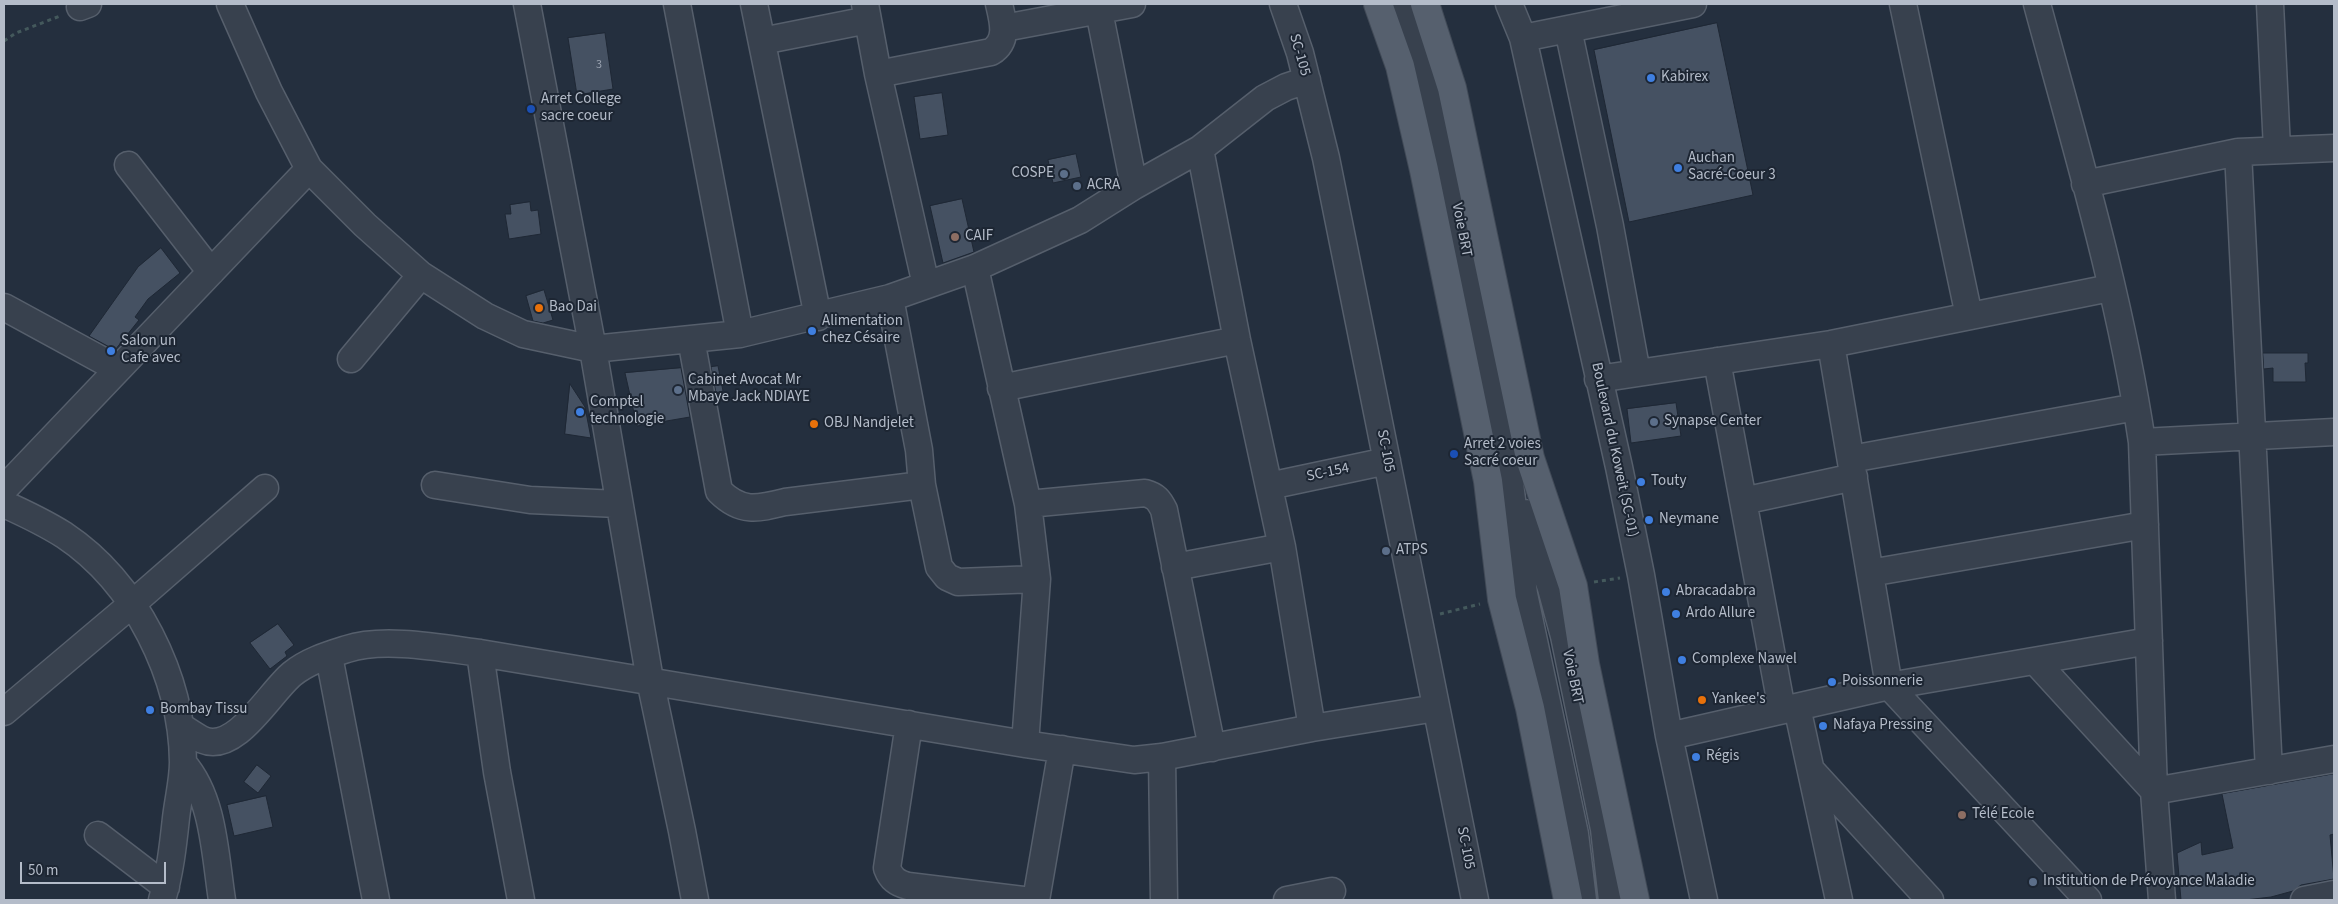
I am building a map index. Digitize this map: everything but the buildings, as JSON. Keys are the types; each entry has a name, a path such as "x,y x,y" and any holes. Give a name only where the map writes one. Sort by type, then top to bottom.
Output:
{"main road":[{"path":"1378,4 1400,66 1424,170 1488,481 1502,599 1530,708 1568,900"},
{"path":"1425,4 1452,88 1530,458 1573,586 1585,664 1636,900"}],"street":[{"path":"230,4 270,92 309,169 365,225 421,275 485,316 514,330 593,349 740,334 818,317 890,298 975,268 1080,220 1134,186 1200,149 1265,98 1286,87 1307,80"},
{"path":"527,4 593,349 618,504 650,680 695,900"},
{"path":"677,4 740,334"},
{"path":"754,4 818,317"},
{"path":"878,74 991,52 1000,45 1002,16 1099,11 1132,4"},
{"name":"SC-105","path":"1283,4 1300,53 1326,158 1420,618 1436,708 1475,900"},
{"name":"Voie BRT","path":"1401,4 1428,82 1452,189 1507,460 1524,594 1575,834 1583,900"},
{"name":"Boulevard du Koweit (SC-01)","path":"1509,4 1523,38 1598,379 1640,575 1669,736 1704,900"},
{"path":"1523,38 1693,4"},
{"path":"1903,4 1969,316"},
{"path":"2037,4 2085,184 2110,288 2142,442 2154,791 2162,900"},
{"path":"2270,4 2277,149"},
{"path":"1099,11 1134,186"},
{"path":"762,40 867,12 878,74 926,285"},
{"path":"1568,29 1610,226 1638,373"},
{"path":"2085,184 2238,152 2334,148"},
{"path":"1200,149 1237,340 1282,547 1312,728"},
{"path":"2238,152 2254,436 2269,771"},
{"path":"128,165 211,272"},
{"path":"4,489 309,169"},
{"path":"975,268 1028,504 1037,578 1025,744"},
{"path":"351,359 421,275"},
{"path":"1598,379 1831,344 2110,288"},
{"path":"890,298 919,450 922,485 938,567 947,576 958,582 1037,578"},
{"path":"4,308 118,369"},
{"path":"691,339 719,491 736,505 748,508 764,507 785,502 922,485"},
{"path":"1001,388 1237,340"},
{"path":"1831,344 1889,686 2088,900"},
{"path":"1717,361 1743,501 1790,708 1810,770 1838,900"},
{"path":"1743,501 1852,468 2136,407"},
{"path":"2142,442 2334,432"},
{"name":"Voie BRT","path":"1507,460 1551,588 1564,636 1604,829 1612,900"},
{"name":"SC-154","path":"1269,486 1387,461"},
{"path":"435,485 530,500 618,504"},
{"path":"4,712 265,488"},
{"path":"1028,504 1145,493 1160,500 1164,510 1212,748"},
{"path":"4,504 33,518 81,548 102,568 132,604 166,669 175,699 180,726 183,763 164,894"},
{"path":"1870,573 2145,525"},
{"path":"1175,567 1282,547"},
{"path":"1669,736 1889,686 2149,641"},
{"path":"180,726 204,740 218,742 229,738 246,724 292,675 307,664 360,645 376,644 430,647 480,653 1123,759 1162,757 1312,728 1436,708"},
{"path":"480,653 496,772 521,900"},
{"path":"328,656 376,900"},
{"path":"2035,661 2154,791"},
{"path":"909,724 887,868 892,879 908,886 1023,900"},
{"path":"1036,900 1062,749"},
{"path":"1162,757 1164,900"},
{"path":"2154,791 2334,759"},
{"path":"183,763 193,774 201,790 210,828 222,900"},
{"path":"1810,770 1930,900"},
{"path":"98,835 164,894"},
{"path":"1287,900 1332,891"},
{"path":"2304,900 2334,894"}],"path":[{"path":"4,41 16,34 84,6"},
{"path":"1573,586 1640,575"},
{"path":"1420,618 1502,599"}],"place":[{"name":"Kabirex","path":"1651,78"},
{"name":"Arret College sacre coeur","path":"531,109"},
{"name":"Auchan Sacré-Coeur 3","path":"1678,168"},
{"name":"COSPE","path":"1064,174"},
{"name":"ACRA","path":"1077,186"},
{"name":"CAIF","path":"955,237"},
{"name":"Bao Dai","path":"539,308"},
{"name":"Alimentation chez Césaire","path":"812,331"},
{"name":"Salon un Cafe avec","path":"111,351"},
{"name":"Cabinet Avocat Mr Mbaye Jack NDIAYE","path":"678,390"},
{"name":"Comptel technologie","path":"580,412"},
{"name":"Synapse Center","path":"1654,422"},
{"name":"OBJ Nandjelet","path":"814,424"},
{"name":"Arret 2 voies Sacré coeur","path":"1454,454"},
{"name":"Touty","path":"1641,482"},
{"name":"Neymane","path":"1649,520"},
{"name":"ATPS","path":"1386,551"},
{"name":"Abracadabra","path":"1666,592"},
{"name":"Ardo Allure","path":"1676,614"},
{"name":"Complexe Nawel","path":"1682,660"},
{"name":"Poissonnerie","path":"1832,682"},
{"name":"Yankee's","path":"1702,700"},
{"name":"Bombay Tissu","path":"150,710"},
{"name":"Nafaya Pressing","path":"1823,726"},
{"name":"Régis","path":"1696,757"},
{"name":"Télé Ecole","path":"1962,815"},
{"name":"Institution de Prévoyance Maladie","path":"2033,882"}]}
